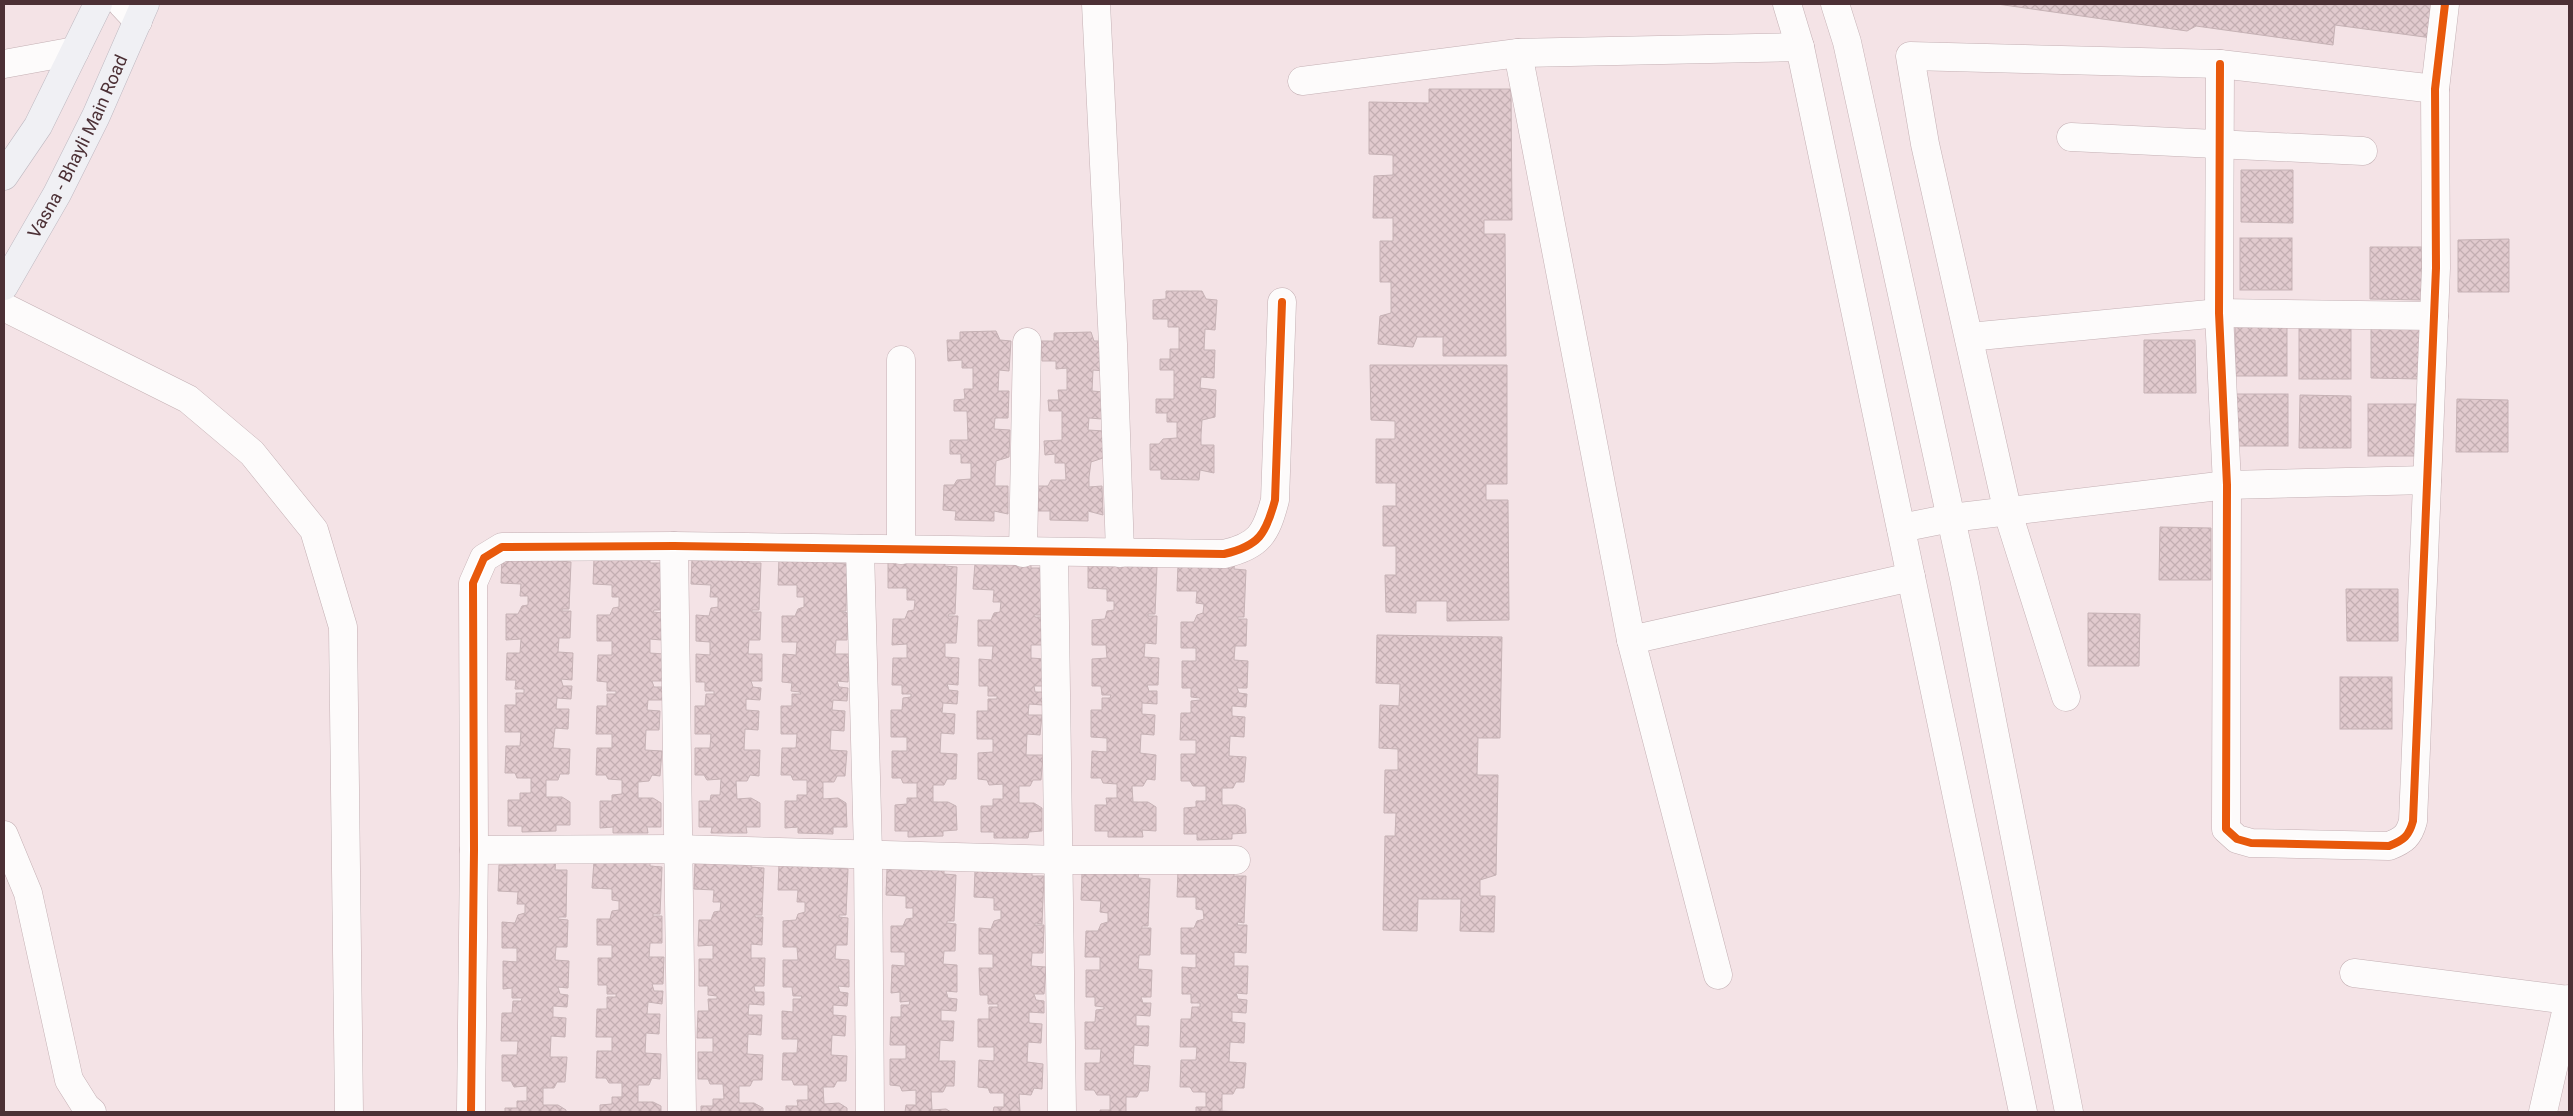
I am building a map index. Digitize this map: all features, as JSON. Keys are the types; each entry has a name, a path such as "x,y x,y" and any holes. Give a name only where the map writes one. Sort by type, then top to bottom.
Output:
{"main road":[{"path":"4,176 38,126 98,4"},
{"name":"Vasna - Bhayli Main Road","path":"4,286 57,194 96,116 135,10"}],"street":[{"path":"1096,4 1113,344 1120,553"},
{"path":"1787,4 1800,47 2023,1112"},
{"path":"1836,4 1847,42 1951,518 2069,1112"},
{"path":"2220,64 2219,312 2227,485 2226,829 2237,839 2251,843 2389,846 2402,841 2409,834 2413,821 2434,316 2435,89 2445,4"},
{"path":"1302,81 1518,53 1800,47"},
{"path":"4,64 75,51"},
{"path":"1518,53 1631,640 1718,975"},
{"path":"2066,697 2008,513 1925,144 1910,56 2220,64 2435,89"},
{"path":"2070,137 2363,151"},
{"path":"471,1112 474,850 473,583 484,558 502,547 674,546 1023,553 1224,554 1241,550 1258,540 1270,522 1275,500 1282,302"},
{"path":"4,307 188,399 252,454 314,530 343,627 349,1112"},
{"path":"1969,338 2219,312 2434,316"},
{"path":"1023,553 1027,342"},
{"path":"901,360 901,550"},
{"path":"1901,528 1951,518 2008,513 2227,485 2428,480"},
{"path":"674,546 682,1112"},
{"path":"860,549 868,853 870,1112"},
{"path":"1054,553 1060,860 1062,1112"},
{"path":"1631,640 1911,577"},
{"path":"4,835 28,893 69,1080 86,1107 92,1112"},
{"path":"474,850 678,849 1060,860 1236,860"},
{"path":"2354,973 2569,1000 2542,1112"}],"building":[{"path":"1997,4 2437,4 2432,38 2335,25 2333,45 2196,26 2187,31"},
{"path":"1429,89 1511,89 1512,220 1484,220 1484,234 1505,234 1506,356 1443,356 1443,337 1417,337 1413,347 1378,344 1380,316 1391,313 1391,282 1380,282 1380,241 1393,241 1393,218 1373,218 1374,176 1393,175 1393,155 1369,154 1369,102 1429,103"},
{"path":"2241,170 2293,170 2293,223 2241,222"},
{"path":"2240,238 2292,238 2292,290 2240,290"},
{"path":"2509,239 2509,292 2458,292 2458,240"},
{"path":"2370,247 2422,247 2422,300 2370,299"},
{"path":"1166,291 1202,291 1206,299 1217,300 1215,330 1205,329 1204,350 1215,350 1214,378 1201,377 1200,388 1216,390 1215,417 1202,420 1201,435 1201,445 1214,445 1214,473 1200,470 1199,480 1161,479 1161,470 1150,470 1150,444 1159,444 1163,439 1177,438 1177,422 1167,422 1167,413 1156,413 1156,399 1174,399 1174,370 1160,370 1160,359 1170,359 1170,349 1179,349 1179,327 1168,327 1168,319 1153,319 1153,300 1166,299"},
{"path":"2235,324 2287,324 2287,376 2235,376"},
{"path":"2371,326 2422,326 2422,379 2371,378"},
{"path":"2299,327 2351,327 2351,379 2299,379"},
{"path":"996,331 1000,340 1011,341 1009,371 999,370 998,391 1009,391 1008,418 995,418 994,429 1010,430 1009,457 996,461 995,476 995,486 1008,486 1008,514 994,511 994,521 955,520 956,511 943,510 944,485 954,485 957,480 971,479 971,463 961,463 961,454 950,454 950,440 968,440 967,411 954,411 954,400 965,399 964,389 973,389 973,368 962,368 962,360 948,361 947,340 960,340 960,332"},
{"path":"1091,332 1094,341 1105,341 1104,371 1093,370 1092,391 1104,392 1102,419 1089,418 1088,430 1104,431 1103,458 1091,462 1089,477 1089,487 1102,486 1103,515 1088,511 1088,521 1050,520 1050,511 1038,511 1038,486 1048,486 1051,480 1066,480 1065,463 1055,463 1055,454 1045,455 1044,441 1062,440 1062,411 1049,411 1048,400 1059,400 1058,390 1067,390 1067,368 1056,369 1056,361 1042,361 1041,341 1054,341 1054,333"},
{"path":"2144,340 2195,340 2196,393 2144,393"},
{"path":"1370,365 1507,365 1507,484 1486,484 1486,500 1508,500 1509,620 1447,621 1447,601 1416,601 1416,613 1386,612 1385,575 1396,575 1396,546 1383,546 1383,506 1396,506 1396,483 1376,483 1376,439 1395,439 1395,421 1371,420"},
{"path":"2236,394 2288,394 2288,446 2236,446"},
{"path":"2300,395 2351,396 2351,448 2299,448"},
{"path":"2457,399 2508,400 2508,452 2456,452"},
{"path":"2368,404 2420,404 2420,456 2368,456"},
{"path":"2160,527 2211,528 2211,580 2159,580"},
{"path":"559,551 559,561 571,562 569,609 562,609 562,611 571,611 570,638 559,638 558,652 573,653 572,680 561,679 563,686 572,686 571,699 557,698 556,709 569,709 568,729 555,728 553,748 570,749 569,774 560,774 558,780 546,780 546,797 562,797 570,802 570,825 556,825 556,831 522,832 522,826 508,826 508,800 520,800 520,793 531,793 531,778 517,778 515,773 505,773 506,746 520,746 521,732 505,732 505,705 516,705 516,693 524,693 524,689 515,689 516,680 506,680 507,653 520,653 521,639 506,640 506,614 518,614 522,606 528,605 528,596 520,596 521,584 501,583 502,556"},
{"path":"749,552 749,563 761,563 759,610 752,610 752,612 761,612 760,640 749,640 748,654 762,654 762,681 751,681 753,687 761,688 760,700 746,699 746,710 759,711 758,730 745,729 744,750 760,750 759,776 750,775 747,781 736,781 737,799 751,798 760,803 760,827 746,827 747,833 711,833 712,827 699,827 699,801 710,801 711,795 720,795 721,779 707,780 704,775 695,775 695,748 710,748 711,734 695,734 695,706 705,706 706,694 714,694 714,691 705,691 705,682 696,682 696,654 710,655 710,642 696,641 696,615 709,616 711,608 718,607 718,597 710,597 711,585 691,584 692,558"},
{"path":"836,552 835,563 847,564 846,611 839,611 848,613 847,640 836,640 835,654 849,654 848,682 837,681 839,687 848,688 847,701 833,700 832,710 845,711 844,731 831,730 830,750 847,751 845,776 837,776 834,782 823,782 823,799 838,798 846,803 847,827 833,827 833,834 798,833 798,827 785,828 785,801 797,801 797,795 807,795 807,780 793,780 791,775 781,775 782,748 796,748 797,734 781,734 781,706 792,706 792,694 801,694 800,692 791,691 792,683 782,682 783,654 796,655 797,642 782,642 782,616 795,616 798,609 804,607 804,597 797,597 797,585 778,585 779,558"},
{"path":"650,553 650,563 662,563 660,610 654,610 653,612 663,613 661,640 650,639 650,653 664,654 663,681 652,681 654,687 663,687 662,700 648,700 647,710 660,711 659,730 646,730 645,750 662,751 660,776 652,775 649,781 638,782 638,798 653,798 661,803 661,827 647,827 648,833 613,833 613,827 600,828 600,801 612,801 612,795 622,794 622,780 608,779 606,775 596,775 597,748 612,748 612,734 596,734 597,706 607,706 607,694 616,694 616,691 607,691 607,682 597,681 598,655 612,655 612,641 597,641 597,615 610,615 613,608 619,607 619,597 612,597 612,585 593,584 594,558"},
{"path":"945,556 945,566 957,567 955,614 949,614 948,616 958,616 956,643 945,643 945,657 959,658 958,685 947,684 949,690 958,691 957,704 943,703 942,713 955,714 954,734 941,733 940,753 957,754 956,779 947,779 944,785 933,785 933,802 948,802 956,806 957,830 943,831 943,836 908,837 908,831 895,831 895,805 907,804 907,798 917,798 917,783 903,783 901,778 892,778 892,751 907,751 907,737 891,737 891,710 902,710 903,698 911,697 911,694 902,694 902,685 892,685 893,658 907,658 907,644 892,645 893,619 905,619 908,611 914,610 915,600 907,600 907,588 888,588 888,561"},
{"path":"1145,556 1144,567 1157,567 1155,614 1148,614 1148,616 1157,616 1156,644 1145,643 1144,657 1159,658 1158,685 1147,685 1149,691 1157,691 1157,704 1142,703 1142,714 1155,715 1154,735 1141,734 1140,753 1156,755 1155,780 1147,779 1143,786 1132,786 1133,802 1148,802 1156,807 1156,831 1142,830 1143,837 1108,837 1108,831 1095,831 1095,805 1107,805 1106,798 1117,798 1117,784 1103,783 1101,778 1091,778 1092,751 1107,752 1107,738 1091,737 1091,710 1102,710 1102,698 1110,698 1111,695 1102,695 1101,686 1092,686 1092,659 1107,658 1106,645 1092,645 1092,620 1105,619 1107,611 1114,610 1114,601 1107,601 1107,589 1088,588 1088,561"},
{"path":"1031,557 1031,568 1043,568 1041,615 1034,615 1035,617 1043,617 1042,645 1031,645 1031,658 1045,659 1044,686 1034,686 1035,692 1044,692 1043,705 1029,704 1028,715 1042,715 1040,735 1027,734 1026,755 1043,755 1041,780 1033,780 1030,786 1019,786 1019,803 1034,803 1042,808 1042,831 1029,832 1028,838 994,838 994,832 981,832 981,806 993,806 993,799 1003,799 1003,784 989,785 987,780 978,779 978,753 993,752 993,739 977,739 977,711 988,711 988,699 997,699 997,696 988,696 988,686 979,686 979,659 992,660 993,646 978,646 978,620 991,620 994,613 1000,612 1001,602 993,602 994,590 973,589 975,563"},
{"path":"1235,559 1234,569 1246,570 1244,617 1238,617 1238,619 1247,619 1246,646 1235,646 1234,660 1248,661 1247,688 1237,688 1239,693 1247,694 1246,707 1232,706 1232,716 1245,717 1244,737 1230,736 1229,756 1246,757 1244,782 1236,782 1233,788 1222,788 1222,805 1237,805 1245,809 1246,833 1232,834 1232,839 1197,840 1197,834 1184,834 1184,808 1196,807 1196,801 1206,801 1206,786 1193,786 1190,781 1181,781 1181,754 1196,754 1196,740 1180,740 1181,713 1191,713 1191,701 1200,700 1200,698 1191,697 1191,688 1182,688 1182,661 1196,661 1196,648 1181,648 1181,622 1194,622 1197,615 1203,613 1204,604 1196,603 1197,591 1177,591 1178,564"},
{"path":"2346,589 2398,589 2398,641 2347,641"},
{"path":"2088,613 2140,614 2139,666 2088,666"},
{"path":"1377,635 1502,637 1500,738 1478,738 1477,775 1498,775 1496,875 1480,880 1480,896 1495,896 1494,932 1460,931 1461,899 1418,899 1417,931 1383,930 1385,836 1395,836 1396,813 1384,813 1385,770 1398,770 1398,749 1379,748 1380,705 1399,706 1400,684 1376,683"},
{"path":"2340,677 2392,677 2392,729 2340,729"},
{"path":"650,856 650,866 662,867 660,914 653,914 653,916 662,916 662,943 650,943 649,957 664,957 663,984 652,984 654,991 663,991 662,1004 648,1002 647,1014 660,1014 659,1034 646,1033 645,1053 661,1054 660,1079 652,1078 649,1085 638,1085 638,1102 653,1102 661,1106 661,1112 600,1112 600,1105 612,1104 612,1097 622,1097 622,1083 609,1083 606,1078 596,1078 597,1051 612,1051 612,1037 596,1037 597,1009 607,1009 607,997 616,997 616,994 607,994 607,985 598,985 598,958 612,958 612,945 597,945 597,919 610,919 612,911 619,910 619,901 612,900 612,889 592,888 594,861"},
{"path":"514,857 556,859 555,870 567,870 566,917 559,917 558,919 568,920 567,947 556,947 555,960 569,961 568,988 558,987 560,994 568,995 567,1007 553,1006 553,1017 566,1018 565,1037 551,1036 550,1057 567,1057 565,1082 557,1082 554,1088 543,1088 543,1105 558,1105 566,1110 566,1112 505,1112 505,1108 517,1108 517,1101 527,1101 527,1086 514,1087 511,1081 502,1081 502,1055 517,1055 518,1041 501,1041 502,1013 512,1013 513,1001 521,1001 522,998 512,998 512,988 503,989 503,961 517,962 517,948 502,948 502,922 515,923 518,915 525,913 525,904 517,904 518,892 498,891 499,865 513,865"},
{"path":"752,857 751,867 764,868 762,915 755,915 755,917 763,917 762,945 751,944 751,958 765,958 764,986 754,986 755,992 764,992 764,1005 749,1004 748,1015 762,1015 761,1035 748,1034 747,1054 763,1055 762,1080 753,1080 750,1086 739,1086 739,1103 754,1103 763,1108 763,1112 701,1112 701,1106 713,1106 713,1099 724,1099 723,1084 710,1084 708,1079 698,1079 698,1052 713,1052 713,1038 697,1038 698,1011 709,1011 708,999 717,999 717,996 708,995 708,986 699,986 699,959 713,959 713,945 698,946 699,920 711,920 714,912 720,911 721,902 713,902 714,890 694,889 695,862"},
{"path":"836,858 835,868 848,869 846,915 839,915 839,917 848,918 847,945 836,945 835,959 849,960 849,987 838,986 840,992 848,993 847,1006 833,1005 833,1015 846,1016 845,1036 832,1035 831,1055 847,1056 846,1081 837,1081 834,1087 823,1087 824,1104 839,1103 847,1108 847,1112 786,1112 786,1106 798,1106 797,1100 808,1100 808,1085 794,1085 792,1080 782,1080 783,1053 797,1053 798,1039 782,1039 782,1011 793,1012 793,999 801,999 802,996 793,996 792,987 783,987 783,960 798,960 797,947 783,947 783,921 796,920 798,914 805,912 805,902 797,902 798,890 778,890 779,863"},
{"path":"902,861 944,863 944,874 956,875 954,921 947,921 947,923 956,924 955,951 944,951 943,964 957,965 957,992 946,991 948,998 957,999 956,1011 941,1010 941,1021 954,1021 953,1041 940,1040 939,1061 955,1061 954,1086 946,1086 943,1092 931,1092 932,1110 946,1109 951,1112 905,1112 906,1105 916,1105 916,1090 902,1091 900,1086 890,1085 890,1059 906,1059 906,1045 890,1045 891,1017 901,1017 901,1005 909,1005 910,1001 900,1002 900,992 891,993 892,965 905,966 905,952 891,952 891,926 903,926 906,919 913,918 913,908 906,908 906,896 886,895 887,869 902,869"},
{"path":"1032,865 1032,876 1044,876 1042,924 1035,923 1035,925 1044,925 1043,953 1032,953 1031,966 1046,967 1044,994 1034,994 1036,1000 1044,1001 1044,1013 1029,1012 1029,1023 1042,1024 1041,1043 1028,1042 1027,1062 1043,1064 1042,1089 1034,1088 1031,1095 1019,1094 1020,1112 993,1112 994,1107 1004,1107 1004,1093 990,1093 988,1088 978,1087 979,1060 994,1061 994,1047 978,1047 978,1019 989,1019 989,1007 998,1007 998,1004 988,1004 988,995 980,995 979,968 993,968 993,954 979,954 979,928 991,929 994,921 1001,919 1001,910 994,910 994,898 974,897 975,870"},
{"path":"1234,865 1234,876 1246,876 1244,923 1238,922 1237,925 1247,925 1246,953 1234,952 1234,966 1248,966 1247,994 1236,993 1238,999 1247,1000 1246,1013 1232,1012 1232,1022 1245,1023 1244,1043 1230,1042 1229,1062 1246,1063 1244,1088 1236,1088 1233,1094 1222,1094 1222,1111 1240,1112 1196,1112 1196,1107 1206,1107 1206,1092 1193,1092 1190,1087 1180,1087 1181,1060 1196,1060 1197,1047 1180,1047 1181,1019 1191,1019 1192,1007 1200,1007 1200,1003 1191,1003 1191,994 1182,994 1182,967 1196,968 1196,954 1181,954 1181,928 1194,928 1197,921 1204,919 1203,910 1196,909 1196,897 1177,897 1178,870"},
{"path":"1097,866 1139,868 1138,878 1150,879 1148,926 1142,926 1142,928 1151,928 1150,955 1139,955 1138,969 1152,970 1151,997 1141,997 1143,1003 1151,1003 1150,1016 1136,1015 1136,1026 1149,1026 1148,1046 1134,1045 1133,1065 1150,1066 1148,1091 1140,1091 1137,1097 1126,1097 1126,1112 1100,1112 1100,1110 1110,1110 1110,1095 1097,1095 1094,1090 1085,1090 1085,1063 1100,1063 1101,1049 1085,1049 1085,1022 1095,1022 1096,1010 1104,1009 1104,1007 1095,1006 1095,997 1086,997 1086,970 1100,970 1100,957 1085,957 1086,931 1098,931 1101,924 1108,922 1108,913 1100,912 1101,901 1081,900 1082,873 1096,874"}],"cycle path":[{"path":"2220,64 2219,313 2227,485 2226,829 2237,839 2251,843 2389,846 2405,837 2413,821 2436,268 2435,89 2445,4"},
{"path":"471,1112 474,850 473,583 484,558 502,547 674,546 1224,554 1236,551 1259,537 1268,522 1275,500 1282,302"}]}
